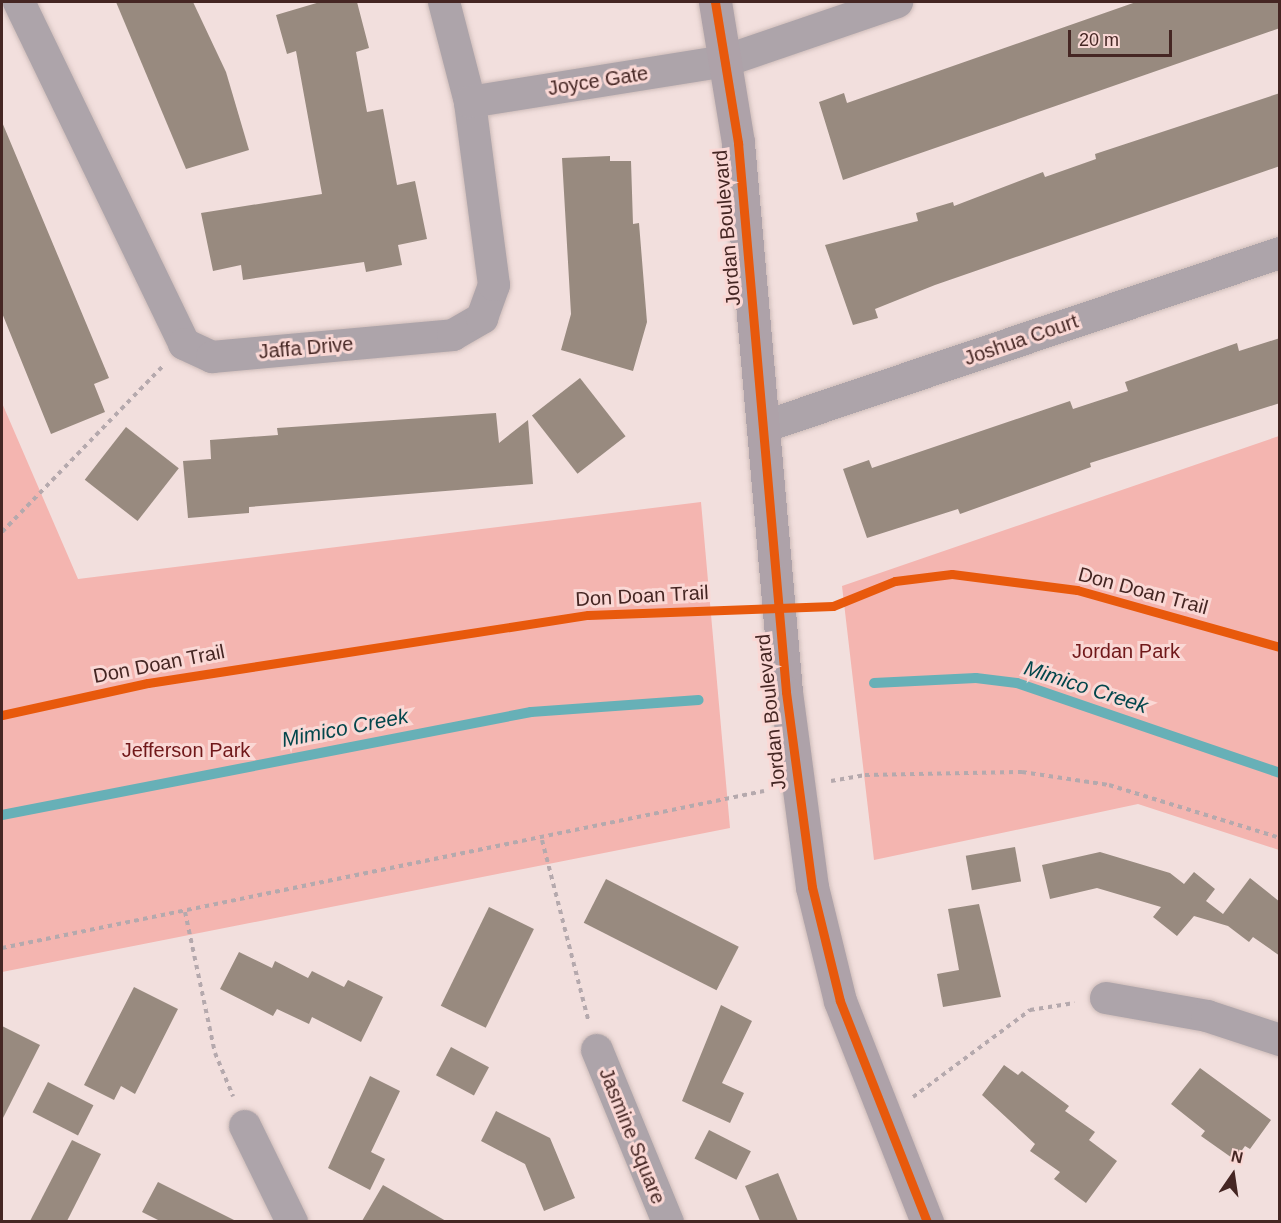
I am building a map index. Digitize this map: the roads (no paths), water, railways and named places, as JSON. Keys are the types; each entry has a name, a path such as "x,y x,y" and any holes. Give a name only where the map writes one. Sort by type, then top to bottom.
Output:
{"street":[{"name":"Jaffa Drive","path":"19,2 184,344 212,357 453,335 482,318 494,285 470,102 444,2"},
{"name":"Jordan Boulevard","path":"715,2 738,143 778,609 798,787 812,886 840,1001 883,1119 927,1221"},
{"name":"Joyce Gate","path":"470,102 725,61 897,2"},
{"name":"Joshua Court","path":"763,427 1280,253"},
{"path":"1106,998 1207,1016 1280,1040"},
{"name":"Jasmine Square","path":"597,1050 668,1221"},
{"path":"245,1126 292,1221"}],"waterway":[{"name":"Mimico Creek","path":"874,683 976,678 1017,683 1280,773"},
{"name":"Mimico Creek","path":"2,815 531,712 699,700"}],"park label":[{"name":"Jordan Park","path":"1126,651"},
{"name":"Jefferson Park","path":"186,750"}]}
